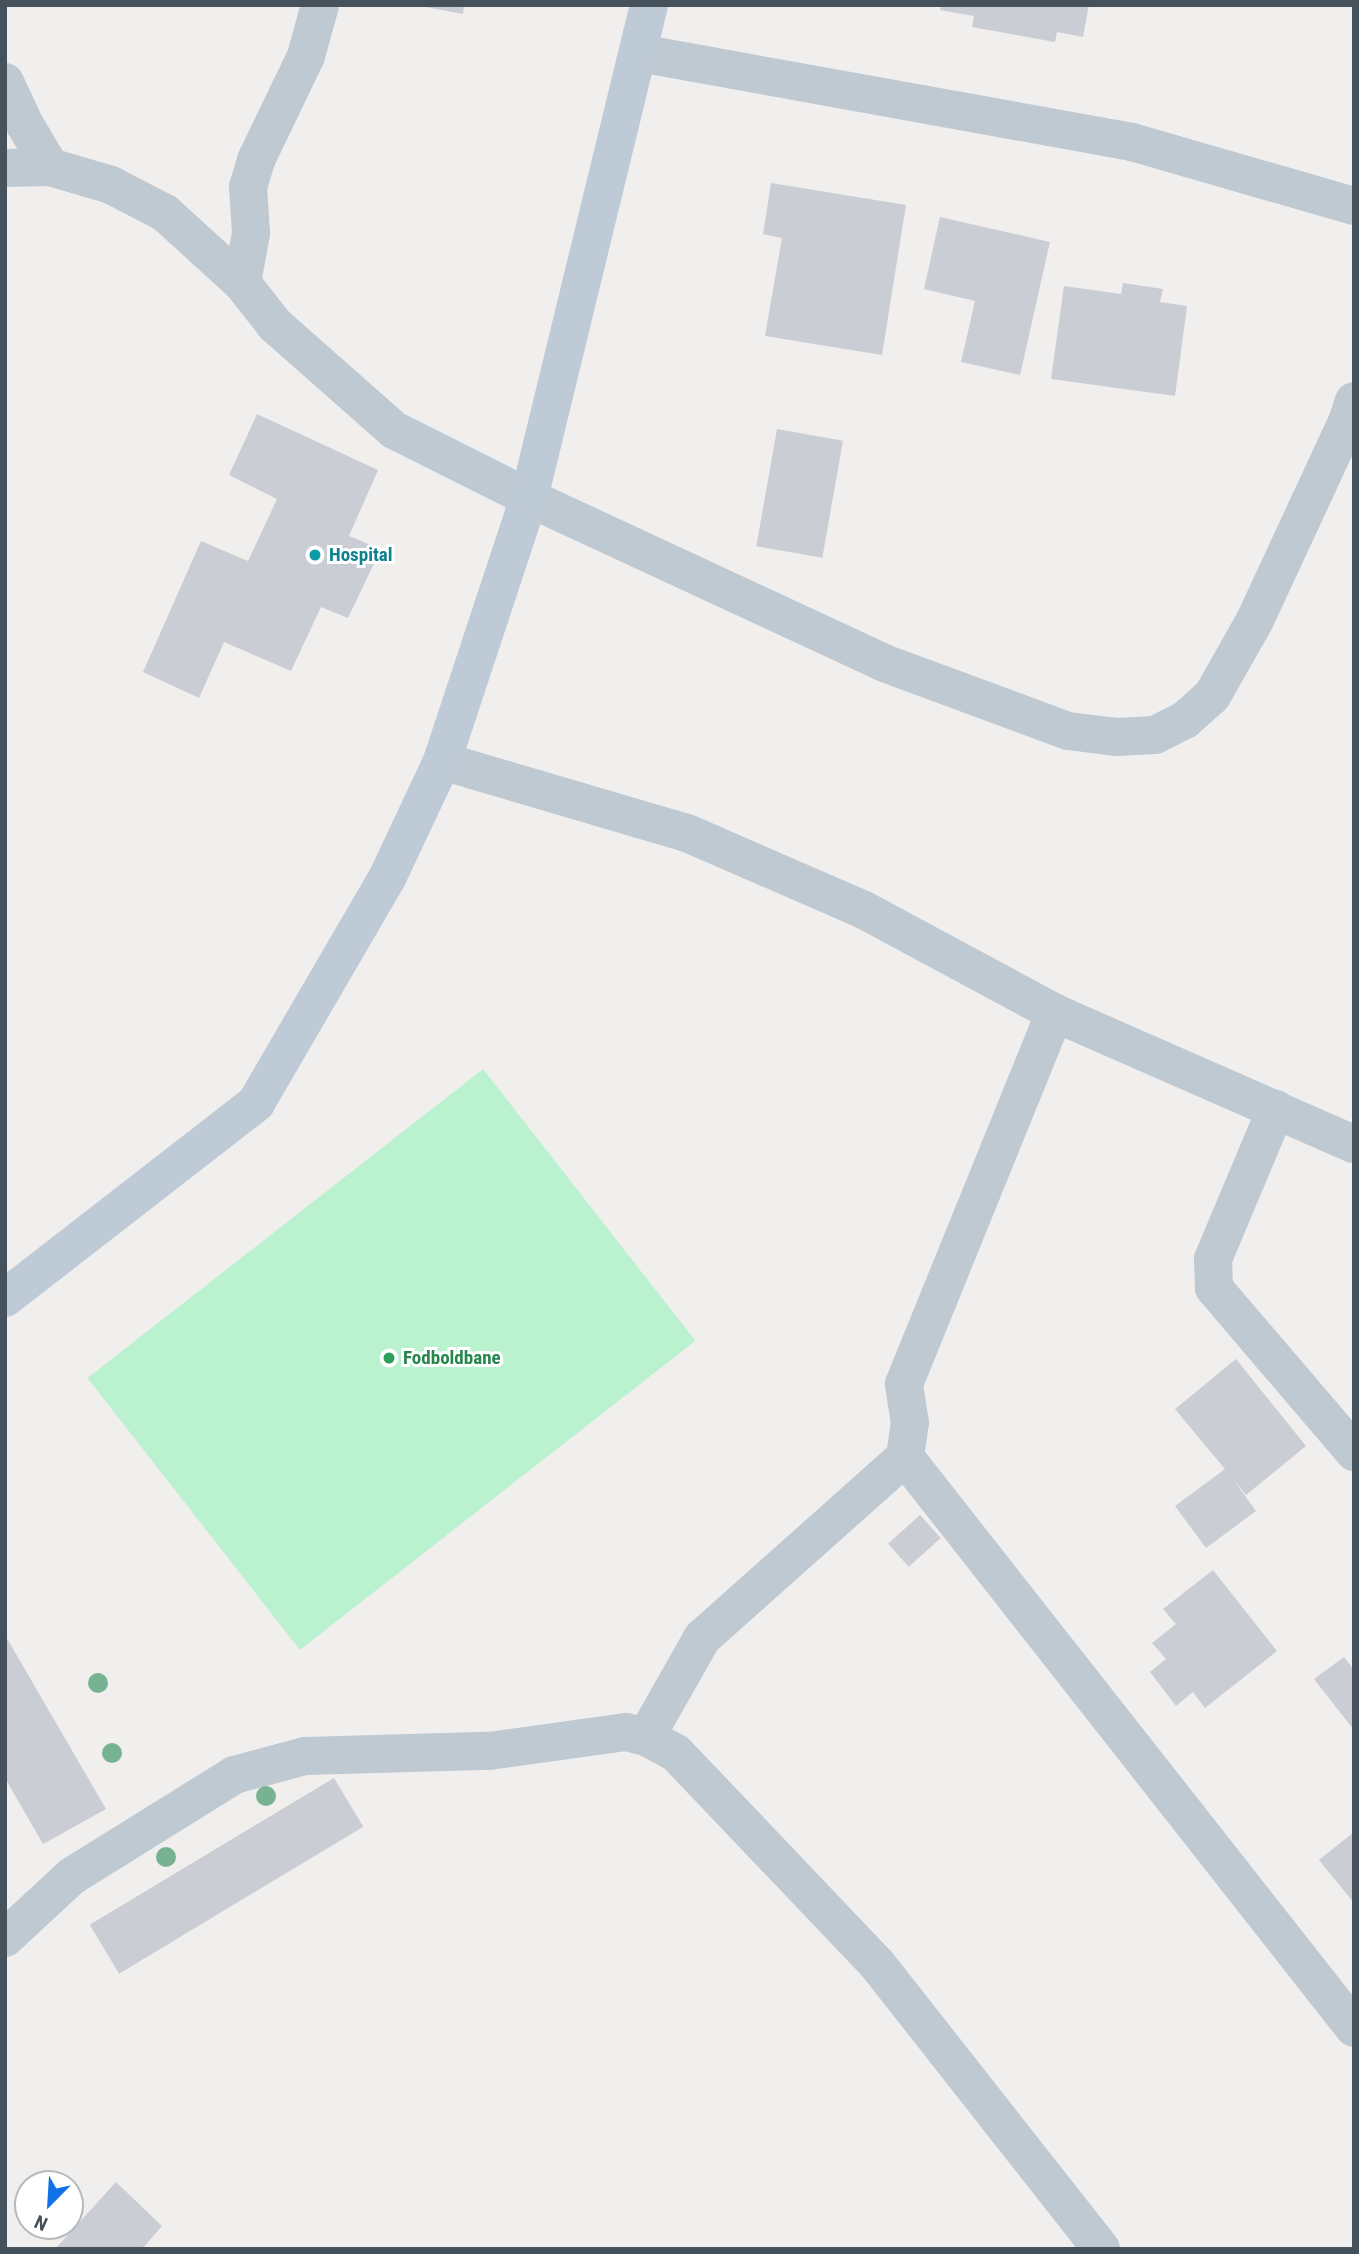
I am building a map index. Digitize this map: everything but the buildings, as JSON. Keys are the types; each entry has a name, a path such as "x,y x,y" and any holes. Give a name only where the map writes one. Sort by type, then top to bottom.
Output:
{"street":[{"path":"242,283 251,233 248,187 257,160 306,56 320,5"},
{"path":"5,1298 257,1103 388,876 442,761 529,498 649,5"},
{"path":"639,53 1132,142 1354,206"},
{"path":"5,82 23,123 50,167"},
{"path":"5,168 50,167 111,185 165,213 242,283 275,325 394,430 529,498 884,663 1068,731 1115,737 1155,735 1185,720 1212,696 1255,620 1347,422 1354,401"},
{"path":"442,761 687,833 864,910 1055,1013 1354,1144"},
{"path":"646,1737 702,1638 905,1457 910,1423 904,1384 1055,1013"},
{"path":"1276,1109 1213,1259 1214,1288 1354,1452"},
{"path":"905,1457 1354,2028"},
{"path":"5,1938 72,1876 234,1775 305,1756 489,1751 626,1732 646,1737 676,1753 877,1964 1101,2249"}],"green space":[{"name":"Fodboldbane","path":"483,1069 695,1341 300,1650 87,1378"}],"place":[{"name":"Hospital","path":"315,555"},
{"name":"Fodboldbane","path":"389,1358"}]}
